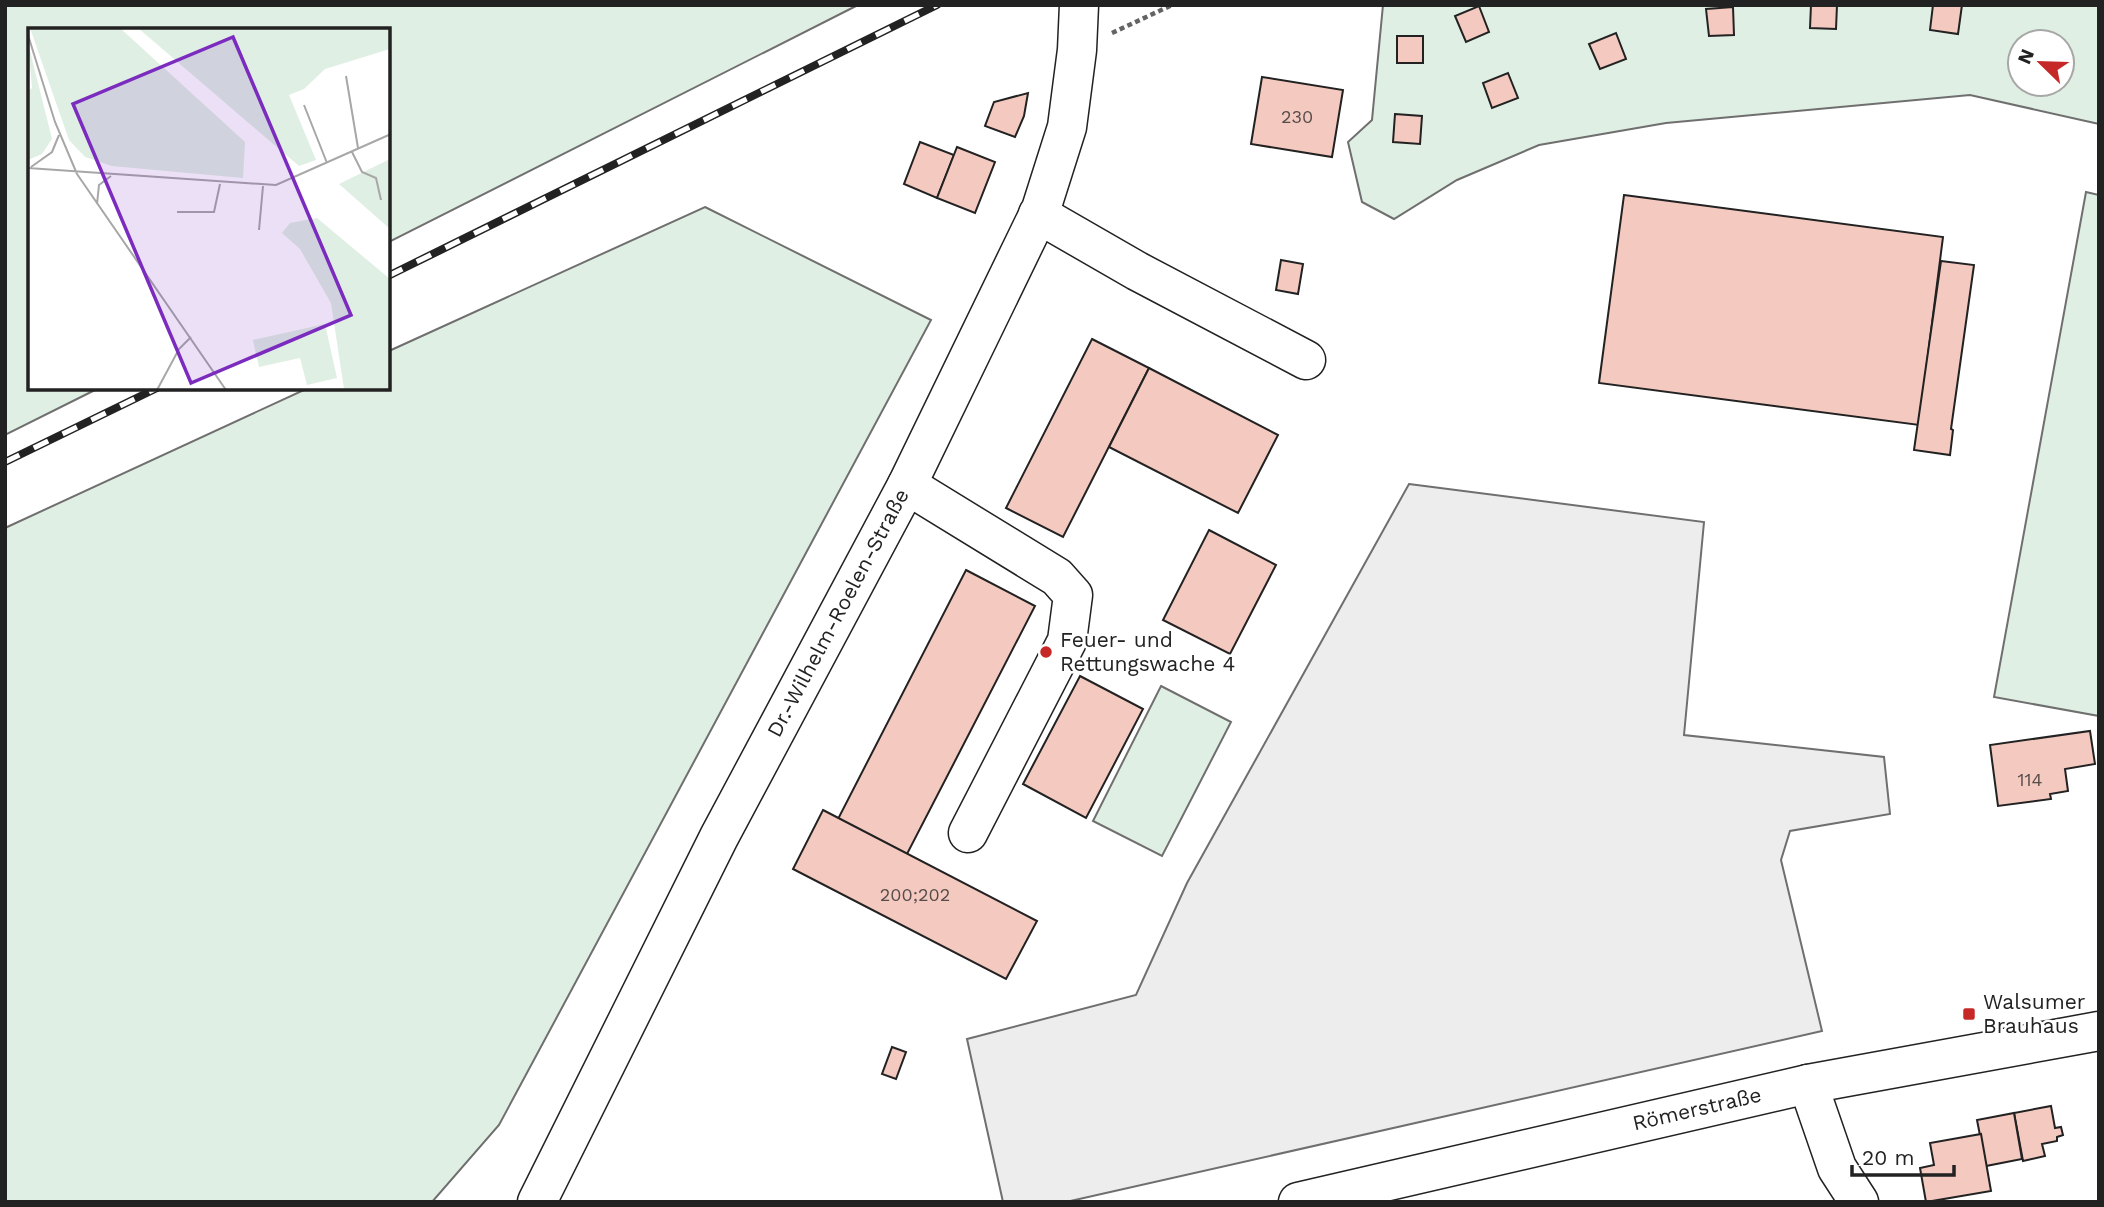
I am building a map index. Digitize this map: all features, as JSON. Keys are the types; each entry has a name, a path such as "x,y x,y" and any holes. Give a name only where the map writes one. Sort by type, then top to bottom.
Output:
{"main road":[{"name":"Dr.-Wilhelm-Roelen-Straße","path":"537,1202 719,837 907,485 1038,214 1068,127 1079,5"},
{"path":"1038,214 1137,271 1306,360"},
{"path":"907,485 1057,577 1073,595 1066,641 968,833"},
{"name":"Römerstraße","path":"1298,1202 1808,1084 2099,1031"},
{"path":"1808,1084 1837,1168 1859,1202"},
{"path":"560,1155 566,1202"}],"path":[{"path":"1077,50 1172,5"}],"green space":[{"path":"5,5 858,5 390,241 390,28 28,28 28,390 95,390 5,435"},
{"path":"1383,5 2099,5 2099,124 1970,95 1666,123 1539,145 1457,180 1394,219 1362,202 1348,142 1372,120"},
{"path":"2086,192 2099,195 2099,716 1994,697"},
{"path":"705,207 931,320 499,1125 432,1202 5,1202 5,528 304,390 390,390 390,351"},
{"path":"1161,686 1231,722 1162,856 1093,821"}],"shaded area":[{"path":"1409,484 1704,522 1684,735 1884,757 1890,814 1790,831 1781,860 1822,1031 1066,1202 1003,1202 967,1039 1136,995 1187,883"}],"building":[{"path":"1811,5 1837,5 1836,29 1810,28"},
{"path":"1933,5 1962,5 1958,34 1930,30"},
{"path":"1479,6 1489,32 1466,42 1455,16"},
{"path":"1733,7 1734,35 1709,36 1706,9"},
{"path":"1616,33 1626,59 1600,69 1589,44"},
{"path":"1397,36 1423,36 1423,63 1397,63"},
{"path":"1508,73 1518,98 1492,108 1483,83"},
{"path":"1262,77 1343,90 1332,157 1251,144"},
{"path":"1028,93 1024,116 1015,137 985,126 994,102"},
{"path":"1395,114 1422,116 1420,144 1393,142"},
{"path":"920,142 954,155 937,198 904,184"},
{"path":"957,147 995,162 975,213 937,198"},
{"path":"1624,195 1943,237 1919,425 1599,383"},
{"path":"1281,260 1303,264 1298,294 1276,290"},
{"path":"1941,261 1974,265 1951,429 1950,455 1914,450"},
{"path":"1092,339 1149,368 1063,537 1006,508"},
{"path":"1149,368 1278,435 1238,513 1109,447"},
{"path":"1209,530 1276,565 1230,654 1163,620"},
{"path":"966,570 1035,606 907,854 838,819"},
{"path":"1080,676 1143,709 1086,818 1023,784"},
{"path":"2090,731 2095,764 2065,769 2068,791 2050,794 2051,799 1998,806 1990,745"},
{"path":"823,810 1037,921 1006,979 793,869"},
{"path":"892,1047 906,1052 896,1079 882,1074"},
{"path":"2051,1106 2055,1128 2061,1127 2063,1135 2057,1137 2057,1141 2042,1144 2045,1156 2023,1161 2014,1113"},
{"path":"2014,1113 2022,1159 1986,1166 1977,1120"},
{"path":"1981,1134 1991,1191 1926,1202 1920,1168 1934,1165 1930,1143"}],"railway":[{"path":"390,275 937,5"},
{"path":"5,462 153,390"}],"place":[{"name":"Feuer- und Rettungswache 4","path":"1046,652"},
{"name":"Walsumer Brauhaus","path":"1969,1014"}]}
